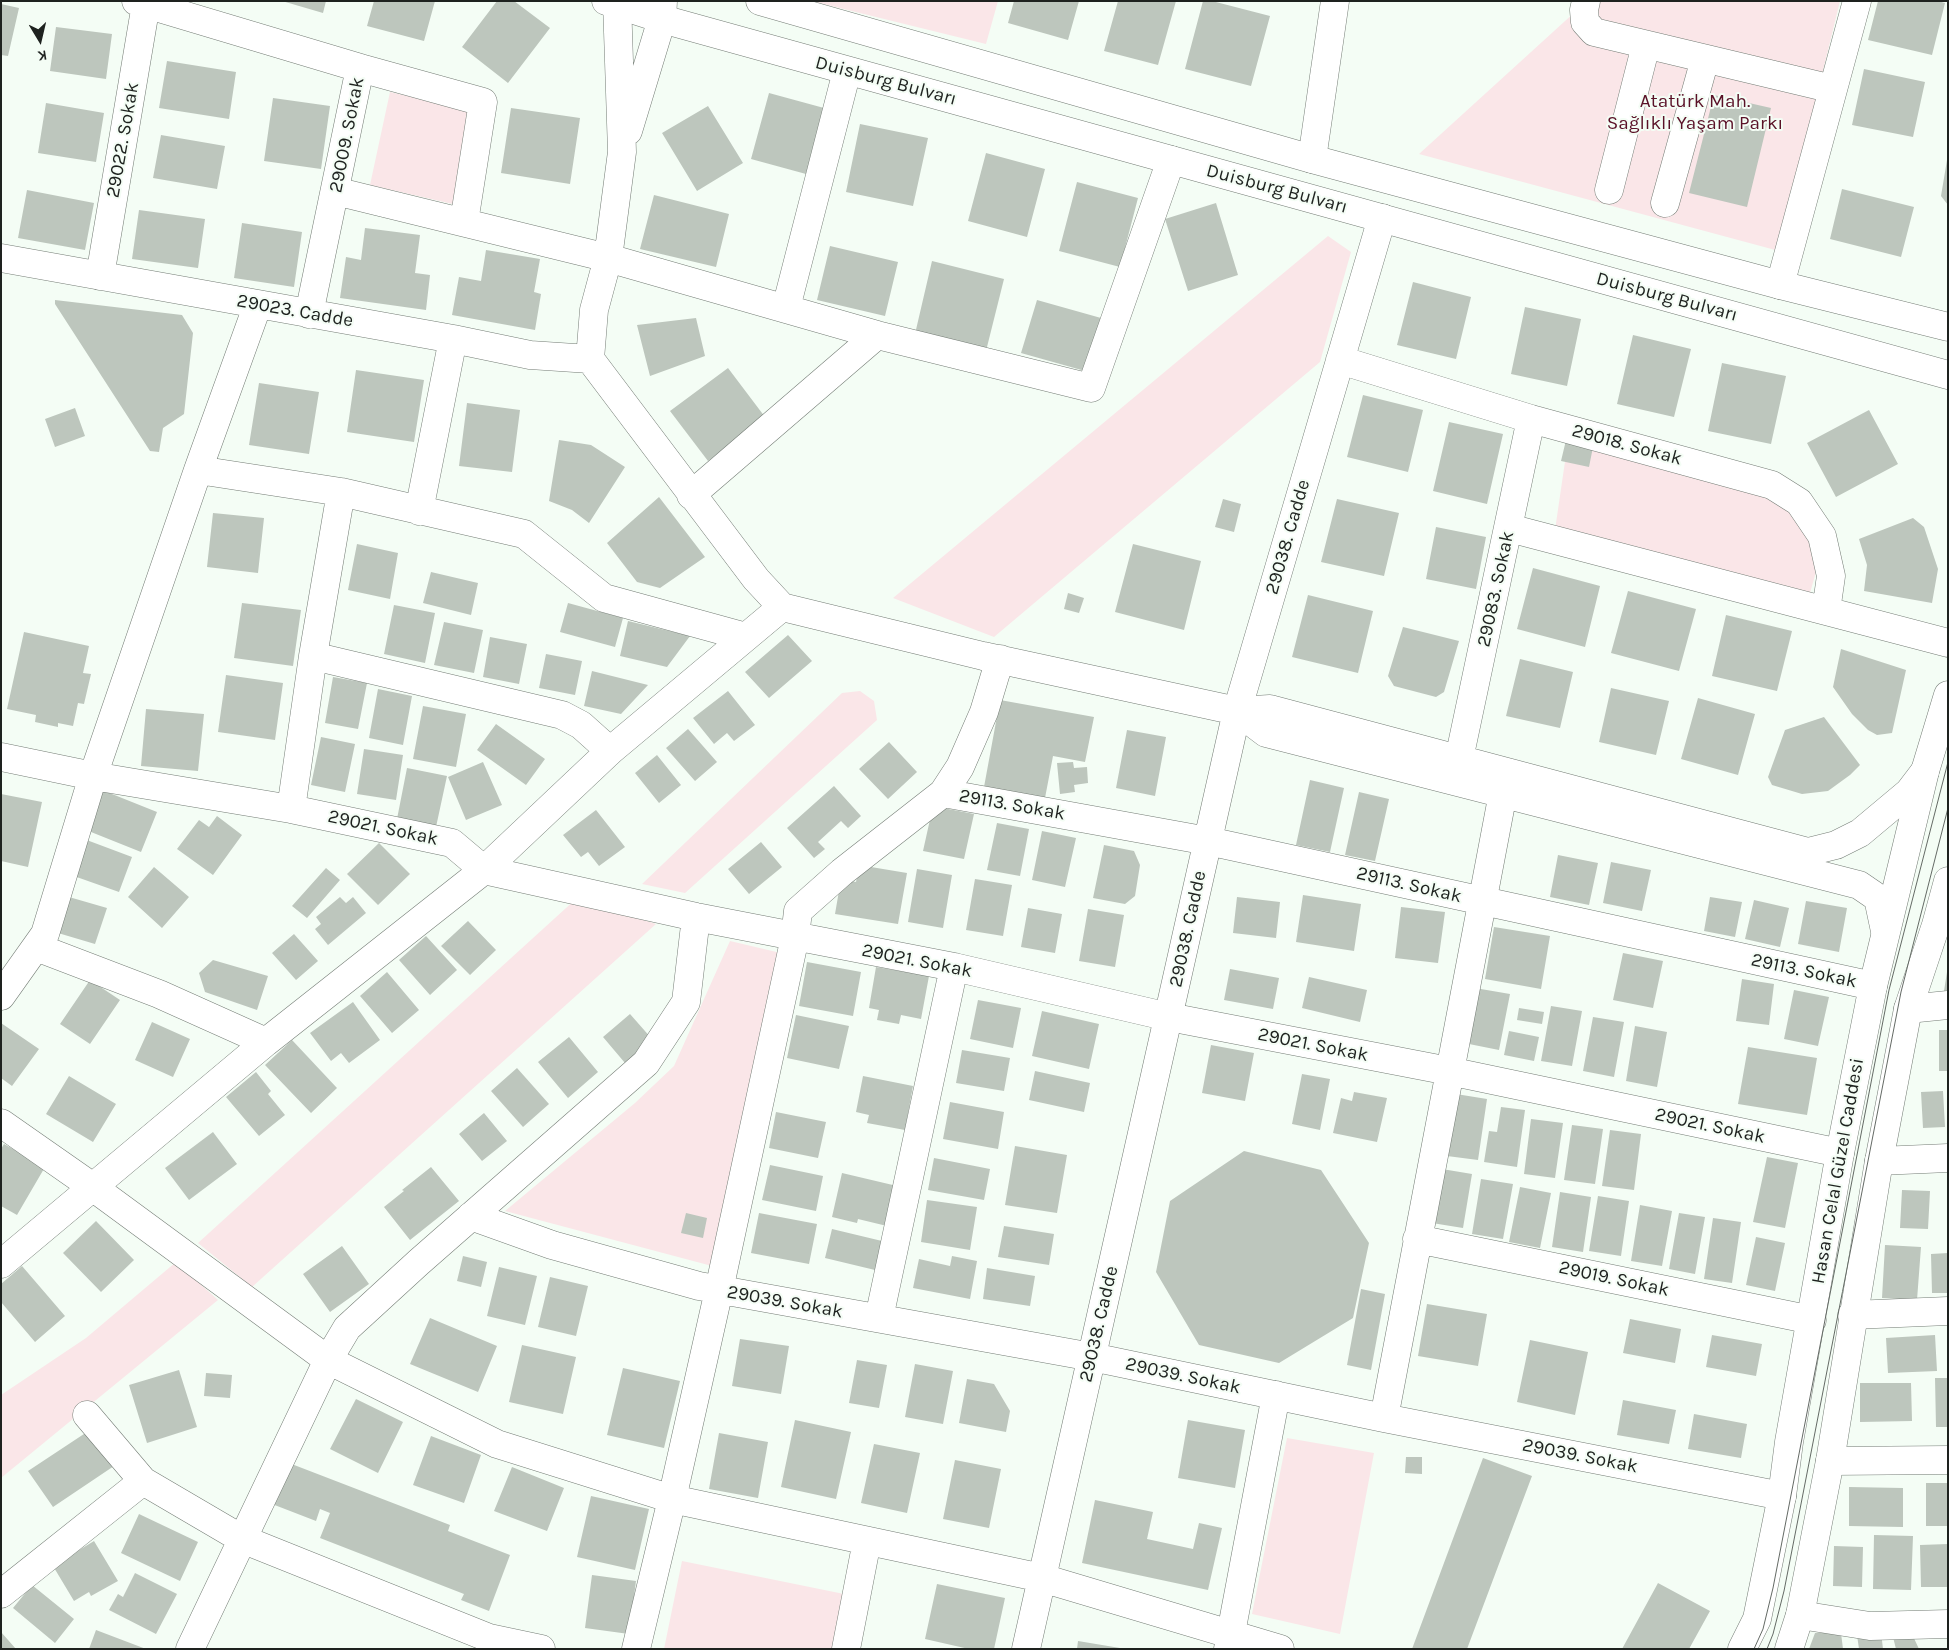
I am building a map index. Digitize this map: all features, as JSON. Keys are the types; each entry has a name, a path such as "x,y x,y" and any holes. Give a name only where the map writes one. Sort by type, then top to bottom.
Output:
{"street":[{"name":"Duisburg Bulvarı","path":"760,1 1312,160 1780,285 1948,327"},
{"path":"1312,160 1335,1"},
{"path":"1586,1 1584,10 1585,22 1594,32 1833,89"},
{"path":"1780,285 1856,1"},
{"name":"Duisburg Bulvarı","path":"613,2 663,10 847,70 1942,376"},
{"path":"613,2 622,152"},
{"name":"29009. Sokak","path":"141,3 360,68 308,314"},
{"name":"29022. Sokak","path":"100,276 141,3"},
{"path":"663,10 622,152 608,258 594,310 590,360 756,580 782,607 1000,659 1237,711 1270,709 1808,852 1836,845 1860,833 1909,792 1925,771"},
{"path":"1609,190 1646,45"},
{"path":"1665,204 1705,59"},
{"path":"360,68 483,102 464,222"},
{"path":"786,308 847,70"},
{"path":"335,191 608,258 877,335 1091,388 1171,160"},
{"name":"29038. Cadde","path":"1026,1649 1237,711 1382,218"},
{"name":"29023. Cadde","path":"1,258 453,339 530,355 590,360"},
{"path":"1,996 45,934 93,776 198,470 258,304"},
{"path":"691,495 877,335"},
{"path":"419,511 453,339"},
{"name":"29018. Sokak","path":"1340,360 1531,419 1772,485 1799,502 1822,536 1831,576 1826,611"},
{"name":"29083. Sokak","path":"1459,759 1531,419"},
{"path":"198,470 341,492 524,534 604,598 746,636"},
{"path":"291,808 313,656 341,492"},
{"path":"1509,528 1948,643"},
{"path":"1,1264 266,1042 484,870 610,751 782,607"},
{"path":"313,656 562,715 581,725 610,751"},
{"path":"636,1649 719,1290 795,937 798,911 842,872 942,793 960,767 981,720 1000,659"},
{"name":"Hasan Celal Güzel Caddesi","path":"1742,1649 1757,1618 1782,1496 1789,1442 1840,1153 1873,986 1925,771 1948,695"},
{"path":"1237,711 1266,732 1859,885 1878,898 1885,932"},
{"name":"29021. Sokak","path":"1,757 93,776 291,808 452,843 484,870 696,917 954,967 1169,1017 1448,1071 1840,1153"},
{"name":"29113. Sokak","path":"942,793 1208,841 1873,986"},
{"path":"1384,1418 1448,1071 1502,794"},
{"name":"Hasan Celal Güzel Caddesi","path":"1789,1649 1800,1615 1830,1461 1852,1315 1908,1009 1942,919 1948,881"},
{"path":"190,1649 328,1360 347,1328 471,1216 646,1063 686,1002 696,917"},
{"path":"36,947 159,994 266,1042"},
{"path":"879,1318 954,967"},
{"path":"1908,1009 1948,1006"},
{"path":"1,1123 94,1188 328,1360 497,1444 672,1499 1042,1578 1230,1641 1280,1649"},
{"path":"1879,1161 1948,1158"},
{"name":"29039. Sokak","path":"471,1216 552,1246 699,1286 1092,1357 1384,1418 1782,1496"},
{"name":"29019. Sokak","path":"1417,1238 1812,1320"},
{"path":"1852,1315 1948,1311"},
{"path":"1230,1641 1276,1395"},
{"path":"87,1415 143,1481 242,1539 489,1638 541,1649"},
{"path":"1830,1461 1948,1460"},
{"path":"1,1594 143,1481"},
{"path":"846,1649 867,1541"},
{"path":"1800,1615 1870,1626 1948,1624"}],"green space":[{"path":"811,1 998,1 986,44"},
{"name":"Atatürk Mah. Sağlıklı Yaşam Parkı","path":"1587,1 1840,1 1779,251 1419,154"},
{"path":"390,92 475,111 457,205 370,185"},
{"path":"1328,236 1351,252 1320,362 994,637 893,598"},
{"path":"1568,441 1783,500 1805,529 1814,550 1816,572 1810,593 1555,530"},
{"path":"860,691 874,701 877,720 685,893 642,884 842,693"},
{"path":"577,898 656,924 252,1287 198,1243"},
{"path":"730,941 785,954 712,1266 505,1211 635,1103 674,1066"},
{"path":"176,1262 218,1300 1,1478 1,1395 86,1338"},
{"path":"1287,1438 1374,1453 1340,1634 1252,1614"},
{"path":"682,1561 844,1594 833,1649 664,1649"}],"building":[{"path":"282,1 326,1 323,13"},
{"path":"374,1 435,1 424,41 367,26"},
{"path":"497,1 514,1 550,28 508,83 462,47"},
{"path":"1014,1 1079,1 1068,40 1008,23"},
{"path":"1118,1 1176,1 1158,65 1104,51"},
{"path":"1203,1 1212,1 1270,16 1251,86 1185,69"},
{"path":"1878,1 1938,1 1945,3 1932,55 1868,40"},
{"path":"1,4 19,8 8,56 1,55"},
{"path":"56,27 112,34 106,79 50,71"},
{"path":"167,61 236,72 229,119 159,108"},
{"path":"1864,69 1925,82 1913,137 1852,125"},
{"path":"769,93 824,108 806,174 751,159"},
{"path":"1714,95 1771,108 1747,207 1689,193"},
{"path":"273,98 330,106 321,169 264,161"},
{"path":"46,103 104,113 96,162 38,153"},
{"path":"708,106 743,163 697,191 662,133"},
{"path":"511,108 580,118 570,184 501,173"},
{"path":"860,124 928,138 913,206 846,192"},
{"path":"161,135 225,146 217,189 153,178"},
{"path":"986,153 1045,169 1027,237 968,221"},
{"path":"1948,160 1948,205 1941,196"},
{"path":"1077,182 1138,198 1120,267 1059,251"},
{"path":"1842,189 1914,207 1901,257 1830,239"},
{"path":"27,190 94,203 85,250 18,238"},
{"path":"654,195 729,214 716,267 640,249"},
{"path":"1216,203 1238,275 1188,291 1165,219"},
{"path":"139,210 205,219 198,268 132,259"},
{"path":"242,223 302,232 294,287 234,278"},
{"path":"365,228 420,235 415,273 430,275 426,310 340,298 346,257 361,260"},
{"path":"830,246 898,262 885,316 817,300"},
{"path":"486,250 540,259 534,292 541,294 535,330 452,315 459,277 481,281"},
{"path":"932,261 1004,279 986,351 915,334"},
{"path":"1413,282 1471,297 1456,359 1397,345"},
{"path":"55,300 182,315 193,333 184,414 163,428 159,452 150,451 55,304"},
{"path":"1037,300 1101,318 1085,371 1021,353"},
{"path":"1525,307 1581,319 1567,386 1511,374"},
{"path":"696,318 705,356 650,376 637,325"},
{"path":"1633,335 1691,349 1674,417 1617,404"},
{"path":"1722,363 1786,376 1771,444 1708,431"},
{"path":"728,368 765,417 708,461 670,411"},
{"path":"356,370 424,380 414,442 347,432"},
{"path":"259,383 319,392 309,454 249,445"},
{"path":"1363,395 1423,410 1408,472 1347,457"},
{"path":"467,403 520,410 512,472 459,466"},
{"path":"75,408 85,436 55,447 45,419"},
{"path":"1869,410 1898,464 1836,497 1807,443"},
{"path":"1449,422 1503,434 1487,504 1433,491"},
{"path":"1567,436 1594,442 1589,467 1561,461"},
{"path":"559,440 591,445 625,467 589,523 572,510 549,501"},
{"path":"659,497 705,557 660,588 637,582 607,543"},
{"path":"1223,499 1241,504 1234,532 1215,527"},
{"path":"1337,499 1399,513 1384,576 1321,562"},
{"path":"213,513 264,518 258,573 207,567"},
{"path":"1913,518 1924,527 1938,569 1932,603 1864,591 1867,565 1859,539"},
{"path":"1436,527 1486,537 1476,589 1426,579"},
{"path":"357,544 398,553 390,599 348,590"},
{"path":"1133,544 1201,561 1184,630 1115,612"},
{"path":"1533,568 1600,586 1585,647 1517,629"},
{"path":"431,572 478,583 471,615 423,603"},
{"path":"1628,591 1696,609 1679,671 1611,653"},
{"path":"1068,593 1084,598 1079,613 1064,609"},
{"path":"1308,595 1373,611 1358,673 1292,657"},
{"path":"242,603 301,610 293,666 234,658"},
{"path":"568,603 623,618 615,647 560,632"},
{"path":"394,605 435,613 425,663 384,654"},
{"path":"1726,615 1792,631 1777,691 1712,676"},
{"path":"628,621 690,636 667,667 620,656"},
{"path":"444,622 483,630 474,673 434,665"},
{"path":"1403,627 1459,641 1444,692 1436,697 1394,686 1388,676"},
{"path":"24,632 89,646 83,673 91,674 84,704 78,703 73,726 58,723 58,727 35,722 36,715 7,709"},
{"path":"788,635 812,661 769,698 745,672"},
{"path":"490,637 527,644 519,684 483,677"},
{"path":"1841,649 1906,670 1892,733 1877,735 1868,730 1852,714 1833,687"},
{"path":"546,654 582,661 575,695 539,688"},
{"path":"1520,659 1573,672 1560,728 1506,716"},
{"path":"592,671 648,685 621,714 584,706"},
{"path":"226,675 283,683 275,740 218,732"},
{"path":"333,677 367,683 358,729 325,723"},
{"path":"1611,688 1669,701 1656,755 1599,742"},
{"path":"378,689 412,696 403,745 369,738"},
{"path":"728,691 755,725 734,741 727,733 714,744 693,718"},
{"path":"1698,698 1755,714 1738,775 1681,759"},
{"path":"1000,700 1094,717 1085,762 1053,756 1045,798 984,787"},
{"path":"423,706 466,714 456,767 413,759"},
{"path":"146,709 204,714 198,771 141,766"},
{"path":"1824,717 1860,765 1828,791 1802,794 1772,785 1768,777 1785,730"},
{"path":"496,724 545,759 526,785 477,750"},
{"path":"688,729 717,762 695,781 666,748"},
{"path":"1127,730 1166,737 1155,796 1116,788"},
{"path":"321,737 355,744 345,792 311,785"},
{"path":"889,742 917,772 888,799 859,769"},
{"path":"364,749 403,755 396,800 357,794"},
{"path":"657,755 681,785 659,803 635,773"},
{"path":"483,762 502,805 466,820 448,777"},
{"path":"1073,762 1074,768 1087,767 1088,783 1074,785 1075,792 1060,794 1057,763"},
{"path":"407,768 447,776 436,827 397,819"},
{"path":"1310,780 1344,788 1330,852 1296,845"},
{"path":"834,786 861,816 848,828 841,821 818,842 825,849 814,858 787,828"},
{"path":"102,790 157,812 141,852 86,830"},
{"path":"1359,792 1389,799 1375,861 1345,855"},
{"path":"1,794 42,802 28,867 1,861"},
{"path":"933,806 974,814 964,859 923,851"},
{"path":"596,810 625,847 599,866 588,852 581,857 563,835"},
{"path":"217,816 242,835 213,875 177,849 199,820 209,827"},
{"path":"997,823 1029,829 1020,876 987,870"},
{"path":"1042,831 1076,838 1065,887 1032,880"},
{"path":"84,839 132,857 119,892 71,875"},
{"path":"761,842 782,867 749,894 728,869"},
{"path":"379,843 410,874 378,905 347,874"},
{"path":"1104,845 1134,851 1140,865 1135,896 1125,904 1093,898"},
{"path":"1558,855 1598,863 1589,905 1550,897"},
{"path":"1611,862 1651,870 1642,911 1603,903"},
{"path":"859,865 907,873 898,924 835,914 841,879 856,882"},
{"path":"154,867 189,897 162,928 128,897"},
{"path":"326,868 340,880 307,918 292,906"},
{"path":"917,869 952,875 943,928 908,922"},
{"path":"975,879 1012,885 1003,936 966,930"},
{"path":"1303,895 1361,904 1354,951 1296,942"},
{"path":"69,897 107,908 95,944 58,933"},
{"path":"340,897 346,903 353,897 366,913 328,945 315,929 321,924 316,917"},
{"path":"1237,897 1280,902 1276,938 1233,933"},
{"path":"1710,897 1742,902 1735,937 1704,931"},
{"path":"1754,900 1789,908 1780,947 1745,939"},
{"path":"1806,901 1847,908 1839,952 1798,944"},
{"path":"1401,907 1445,912 1438,963 1395,958"},
{"path":"1028,908 1062,914 1055,953 1021,947"},
{"path":"1088,909 1124,915 1115,967 1079,961"},
{"path":"468,921 496,950 470,975 441,946"},
{"path":"1494,927 1550,936 1541,989 1485,979"},
{"path":"294,934 318,961 296,980 272,953"},
{"path":"426,936 457,970 430,995 399,960"},
{"path":"1623,953 1663,961 1653,1008 1613,1000"},
{"path":"213,960 268,976 257,1010 205,992 199,973"},
{"path":"807,962 861,972 853,1016 799,1006"},
{"path":"876,967 929,976 921,1019 901,1015 899,1024 877,1020 879,1010 869,1008"},
{"path":"1230,969 1279,978 1273,1009 1224,1000"},
{"path":"387,972 419,1010 392,1033 360,996"},
{"path":"1947,972 1948,990 1944,991"},
{"path":"1309,977 1367,990 1360,1022 1302,1008"},
{"path":"1742,979 1774,984 1769,1025 1736,1021"},
{"path":"90,980 120,1000 90,1044 60,1024"},
{"path":"1475,988 1510,994 1499,1050 1464,1043"},
{"path":"1794,990 1829,997 1818,1046 1784,1039"},
{"path":"978,1000 1021,1008 1013,1048 970,1039"},
{"path":"353,1002 380,1040 349,1063 341,1053 331,1061 310,1033"},
{"path":"1551,1006 1582,1011 1572,1066 1541,1061"},
{"path":"1519,1008 1544,1012 1542,1024 1517,1020"},
{"path":"1042,1011 1099,1024 1089,1069 1032,1056"},
{"path":"630,1014 652,1039 625,1063 603,1037"},
{"path":"796,1015 849,1026 839,1069 787,1058"},
{"path":"1593,1017 1624,1022 1614,1077 1583,1071"},
{"path":"152,1022 190,1039 173,1077 135,1060"},
{"path":"1,1023 39,1049 12,1086 1,1078"},
{"path":"1635,1026 1667,1032 1657,1087 1626,1081"},
{"path":"1939,1030 1948,1030 1948,1071 1939,1071"},
{"path":"1509,1031 1539,1037 1534,1061 1504,1055"},
{"path":"569,1037 598,1072 568,1098 538,1062"},
{"path":"292,1040 337,1088 311,1113 265,1065"},
{"path":"1211,1045 1254,1053 1245,1101 1202,1093"},
{"path":"1748,1047 1817,1058 1807,1115 1738,1104"},
{"path":"962,1050 1010,1058 1004,1091 956,1083"},
{"path":"517,1068 549,1104 523,1127 491,1091"},
{"path":"1035,1071 1090,1083 1084,1112 1029,1100"},
{"path":"256,1072 271,1091 268,1094 285,1115 259,1136 226,1097"},
{"path":"1302,1074 1330,1079 1320,1130 1292,1124"},
{"path":"69,1076 116,1104 93,1142 46,1114"},
{"path":"863,1076 913,1086 905,1130 867,1123 869,1115 856,1112"},
{"path":"1943,1091 1945,1127 1923,1128 1921,1092"},
{"path":"1354,1092 1387,1098 1377,1142 1333,1133 1341,1098 1352,1101"},
{"path":"1456,1094 1487,1099 1478,1160 1447,1156"},
{"path":"950,1102 1004,1112 998,1149 943,1139"},
{"path":"1501,1107 1525,1110 1517,1167 1484,1162 1489,1131 1497,1132"},
{"path":"776,1112 826,1122 818,1158 769,1148"},
{"path":"484,1113 507,1141 482,1161 459,1134"},
{"path":"1531,1119 1563,1123 1555,1178 1524,1174"},
{"path":"1572,1125 1603,1129 1595,1184 1564,1180"},
{"path":"1610,1130 1641,1134 1634,1190 1602,1186"},
{"path":"213,1132 237,1164 189,1200 165,1168"},
{"path":"4,1144 45,1167 17,1215 1,1206 1,1149"},
{"path":"1015,1146 1067,1155 1057,1213 1005,1205"},
{"path":"1244,1151 1321,1170 1369,1243 1353,1318 1279,1363 1199,1345 1156,1272 1170,1201"},
{"path":"1767,1157 1798,1163 1785,1228 1753,1222"},
{"path":"934,1158 990,1169 984,1200 928,1190"},
{"path":"770,1165 823,1176 816,1211 762,1200"},
{"path":"431,1167 459,1201 410,1240 384,1207"},
{"path":"1442,1169 1472,1174 1463,1228 1432,1223"},
{"path":"842,1173 897,1186 887,1226 858,1219 857,1223 832,1217"},
{"path":"1481,1179 1513,1184 1503,1239 1472,1234"},
{"path":"1520,1187 1551,1193 1540,1248 1509,1242"},
{"path":"1902,1190 1930,1191 1928,1229 1900,1228"},
{"path":"1560,1192 1591,1197 1583,1252 1552,1247"},
{"path":"1598,1196 1629,1201 1621,1256 1589,1251"},
{"path":"927,1200 977,1207 970,1250 921,1242"},
{"path":"1640,1205 1672,1211 1662,1266 1631,1261"},
{"path":"686,1213 707,1218 703,1238 681,1233"},
{"path":"759,1213 817,1224 809,1264 751,1253"},
{"path":"1679,1213 1705,1217 1695,1274 1669,1269"},
{"path":"1713,1218 1741,1222 1732,1283 1704,1279"},
{"path":"96,1221 134,1260 101,1292 63,1253"},
{"path":"1004,1226 1054,1234 1049,1265 998,1257"},
{"path":"832,1229 882,1241 875,1270 825,1258"},
{"path":"1756,1237 1785,1243 1775,1291 1746,1285"},
{"path":"1885,1245 1921,1247 1917,1300 1882,1298"},
{"path":"342,1246 369,1284 330,1312 303,1274"},
{"path":"1948,1253 1948,1293 1932,1293 1931,1254"},
{"path":"463,1256 487,1262 481,1287 457,1281"},
{"path":"952,1256 977,1261 970,1299 913,1288 919,1259 950,1266"},
{"path":"22,1266 65,1316 35,1342 1,1302 1,1284"},
{"path":"499,1267 537,1276 525,1325 487,1316"},
{"path":"987,1268 1035,1276 1030,1306 983,1299"},
{"path":"550,1277 588,1286 576,1336 538,1327"},
{"path":"1361,1289 1385,1294 1371,1370 1347,1365"},
{"path":"1427,1304 1487,1314 1478,1366 1418,1356"},
{"path":"430,1318 497,1346 478,1392 410,1364"},
{"path":"1630,1319 1681,1329 1675,1363 1623,1353"},
{"path":"1712,1335 1762,1344 1756,1376 1706,1367"},
{"path":"1935,1335 1937,1371 1888,1373 1886,1338"},
{"path":"740,1339 789,1346 781,1394 732,1386"},
{"path":"1530,1340 1588,1352 1575,1415 1517,1402"},
{"path":"522,1345 576,1357 563,1414 509,1402"},
{"path":"857,1360 887,1365 879,1408 849,1403"},
{"path":"915,1364 953,1371 943,1424 905,1417"},
{"path":"623,1368 680,1381 664,1448 607,1435"},
{"path":"179,1370 197,1427 147,1443 129,1385"},
{"path":"206,1373 232,1375 230,1398 204,1396"},
{"path":"1935,1378 1948,1378 1948,1427 1936,1427"},
{"path":"967,1379 994,1384 1010,1411 1006,1432 959,1423"},
{"path":"1860,1383 1911,1383 1912,1421 1860,1422"},
{"path":"356,1399 403,1422 378,1473 330,1449"},
{"path":"1623,1400 1676,1410 1669,1444 1617,1435"},
{"path":"1694,1414 1747,1424 1741,1458 1688,1449"},
{"path":"795,1420 851,1432 836,1499 781,1487"},
{"path":"1188,1420 1245,1430 1235,1488 1178,1478"},
{"path":"90,1430 114,1466 53,1507 28,1471"},
{"path":"719,1433 768,1442 758,1498 709,1489"},
{"path":"431,1436 481,1455 464,1503 413,1485"},
{"path":"874,1444 920,1453 907,1513 861,1503"},
{"path":"1406,1457 1422,1457 1422,1474 1405,1473"},
{"path":"1483,1458 1532,1476 1467,1649 1412,1649"},
{"path":"955,1460 1001,1469 989,1528 943,1519"},
{"path":"289,1463 450,1525 448,1531 510,1555 489,1611 461,1600 464,1594 320,1538 330,1513 320,1509 316,1521 272,1504"},
{"path":"512,1467 564,1488 547,1531 494,1511"},
{"path":"1926,1483 1948,1483 1948,1526 1926,1526"},
{"path":"1849,1487 1903,1488 1903,1527 1849,1526"},
{"path":"591,1496 649,1509 635,1570 577,1557"},
{"path":"1095,1500 1153,1512 1147,1539 1193,1549 1199,1523 1222,1528 1208,1590 1082,1563"},
{"path":"139,1514 198,1542 180,1581 121,1553"},
{"path":"1874,1535 1913,1536 1911,1590 1873,1589"},
{"path":"94,1541 118,1581 91,1596 89,1592 74,1601 53,1566"},
{"path":"1948,1544 1948,1587 1921,1587 1920,1545"},
{"path":"1834,1546 1863,1547 1862,1587 1833,1586"},
{"path":"135,1573 177,1594 156,1634 109,1610 118,1594 123,1597"},
{"path":"592,1575 636,1581 629,1634 585,1628"},
{"path":"1658,1583 1710,1611 1689,1649 1622,1649"},
{"path":"937,1584 1005,1598 994,1649 969,1649 925,1639"},
{"path":"32,1585 74,1619 55,1643 13,1608"},
{"path":"96,1630 146,1649 89,1649"},
{"path":"1,1632 16,1649 1,1649"},
{"path":"1881,1632 1883,1649 1859,1649 1857,1635"},
{"path":"1815,1633 1841,1633 1843,1649 1809,1649"},
{"path":"1912,1634 1919,1649 1896,1649 1893,1637"},
{"path":"1078,1641 1120,1648 1120,1649 1077,1649"}],"tram line":[{"path":"1754,1649 1763,1629 1773,1588 1889,990 1948,762"},
{"path":"1767,1649 1773,1634 1784,1591 1901,992 1948,808"}]}
